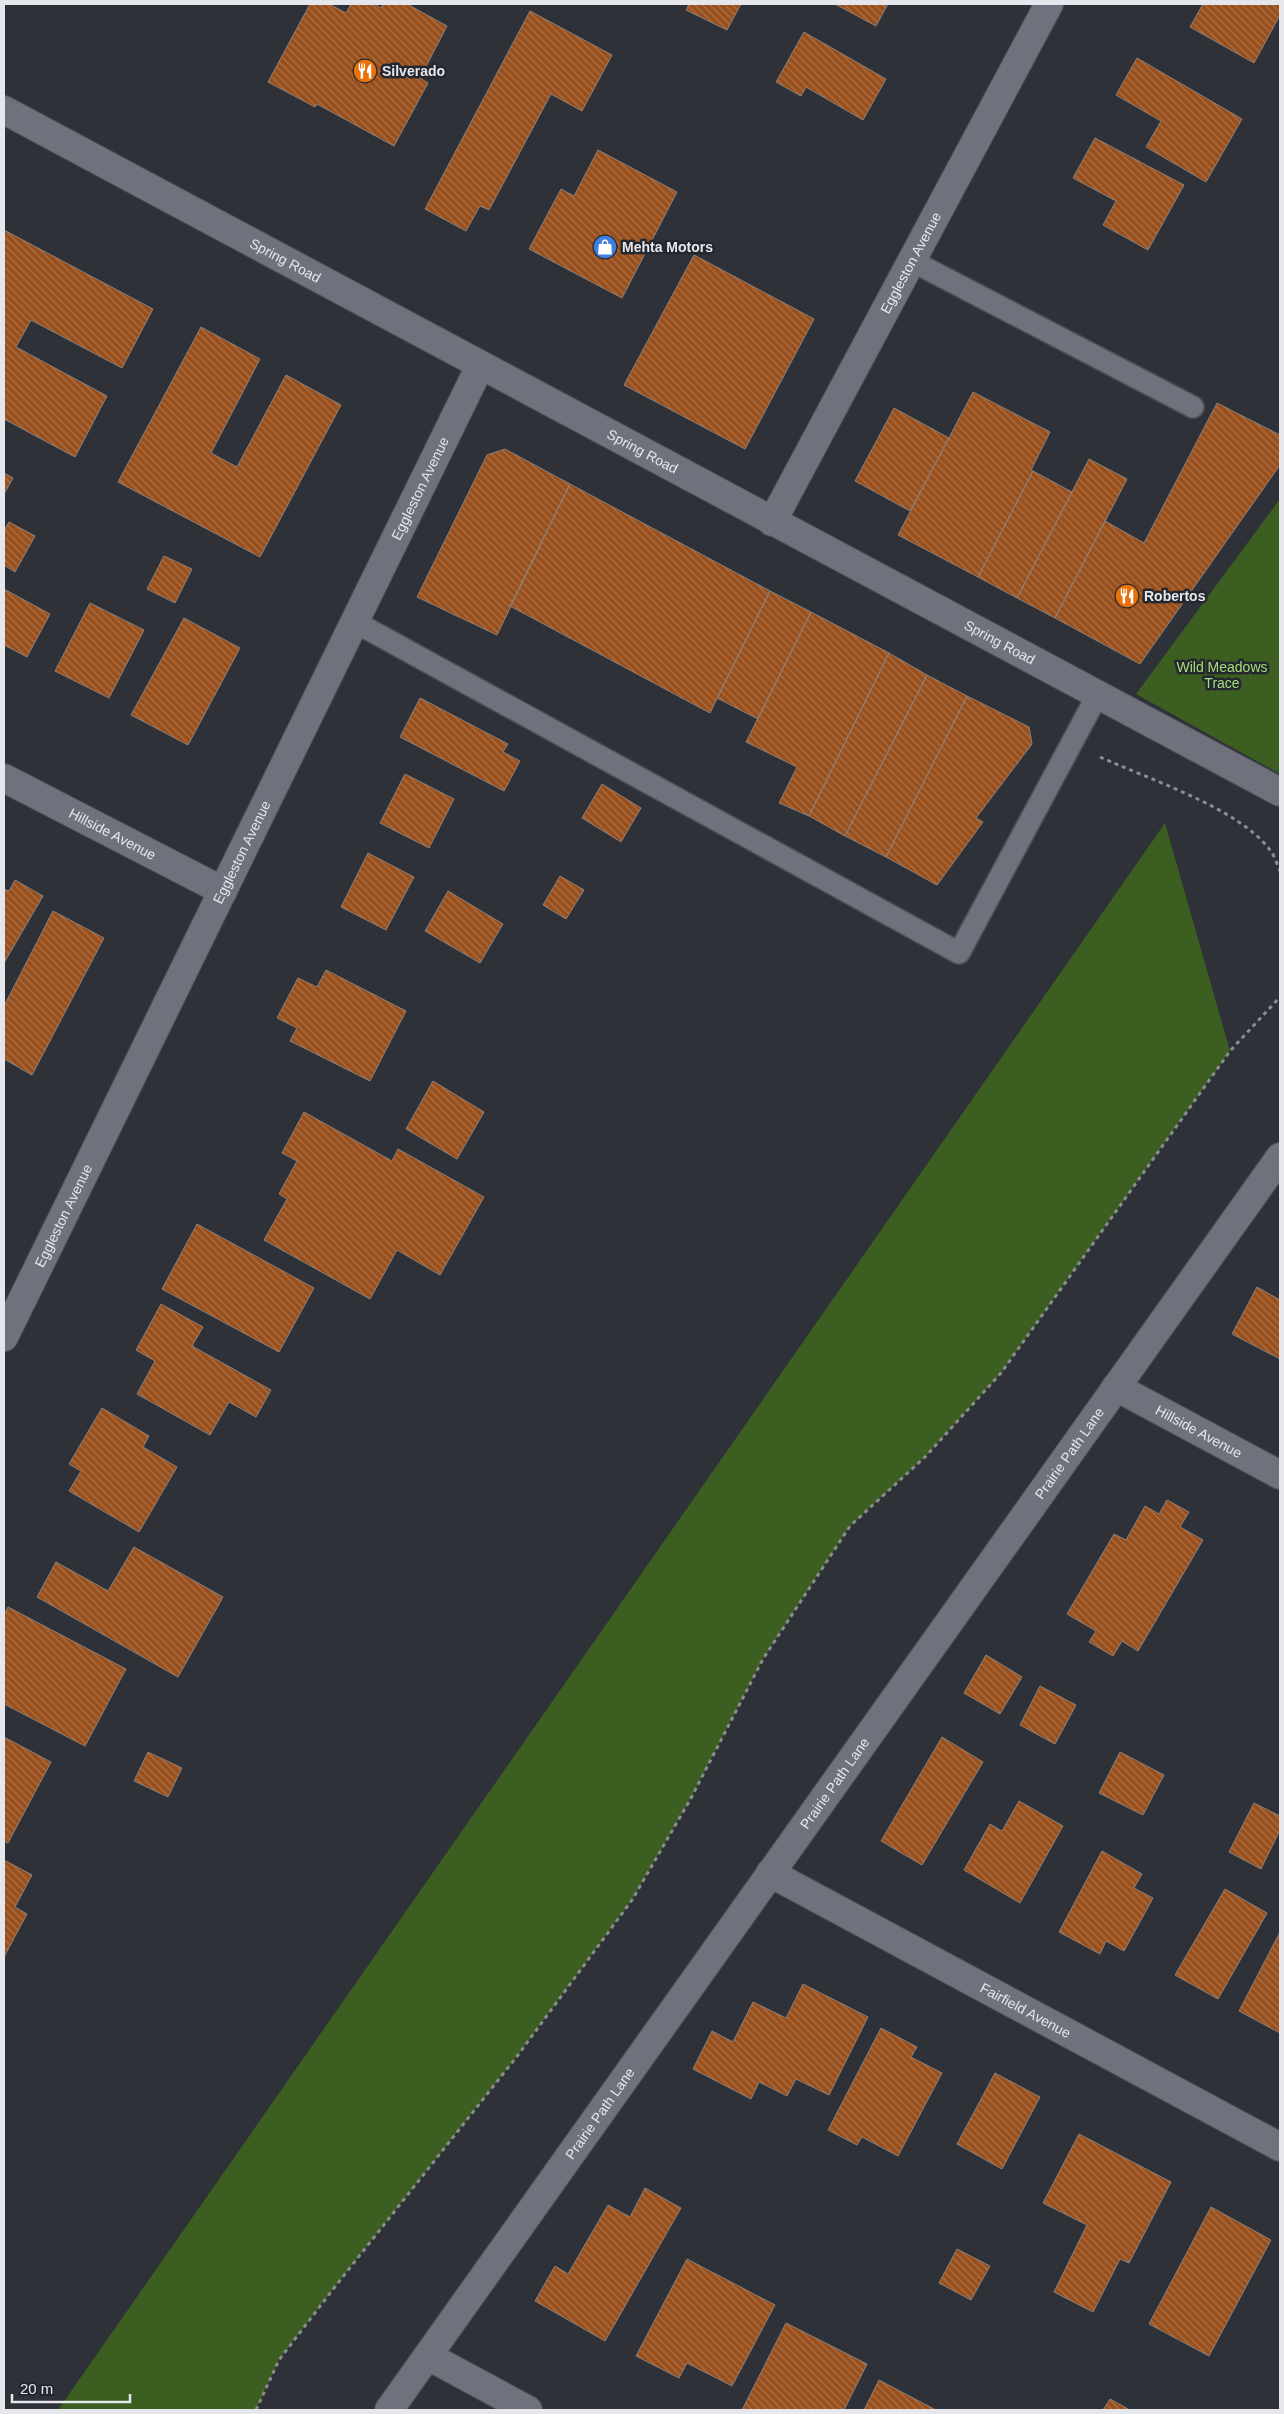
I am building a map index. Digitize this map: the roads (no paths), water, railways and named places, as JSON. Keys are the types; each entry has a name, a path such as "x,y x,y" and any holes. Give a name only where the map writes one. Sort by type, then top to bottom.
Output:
{"street":[{"name":"Eggleston Avenue","path":"772,522 1049,4"},
{"name":"Spring Road","path":"4,110 1097,696 1280,792"},
{"name":"Eggleston Avenue","path":"4,1337 480,366"},
{"name":"Hillside Avenue","path":"4,778 223,891"},
{"name":"Prairie Path Lane","path":"388,2410 1280,1157"},
{"name":"Hillside Avenue","path":"1116,1387 1280,1475"},
{"name":"Fairfield Avenue","path":"770,1873 1280,2147"},
{"path":"428,2356 528,2410"}],"lane":[{"path":"912,261 1193,407"},
{"path":"355,622 959,953 1097,696"}],"place":[{"name":"Silverado","path":"365,71"},
{"name":"Mehta Motors","path":"605,247"},
{"name":"Robertos","path":"1127,596"}],"park label":[{"name":"Wild Meadows Trace","path":"1222,676"}]}
